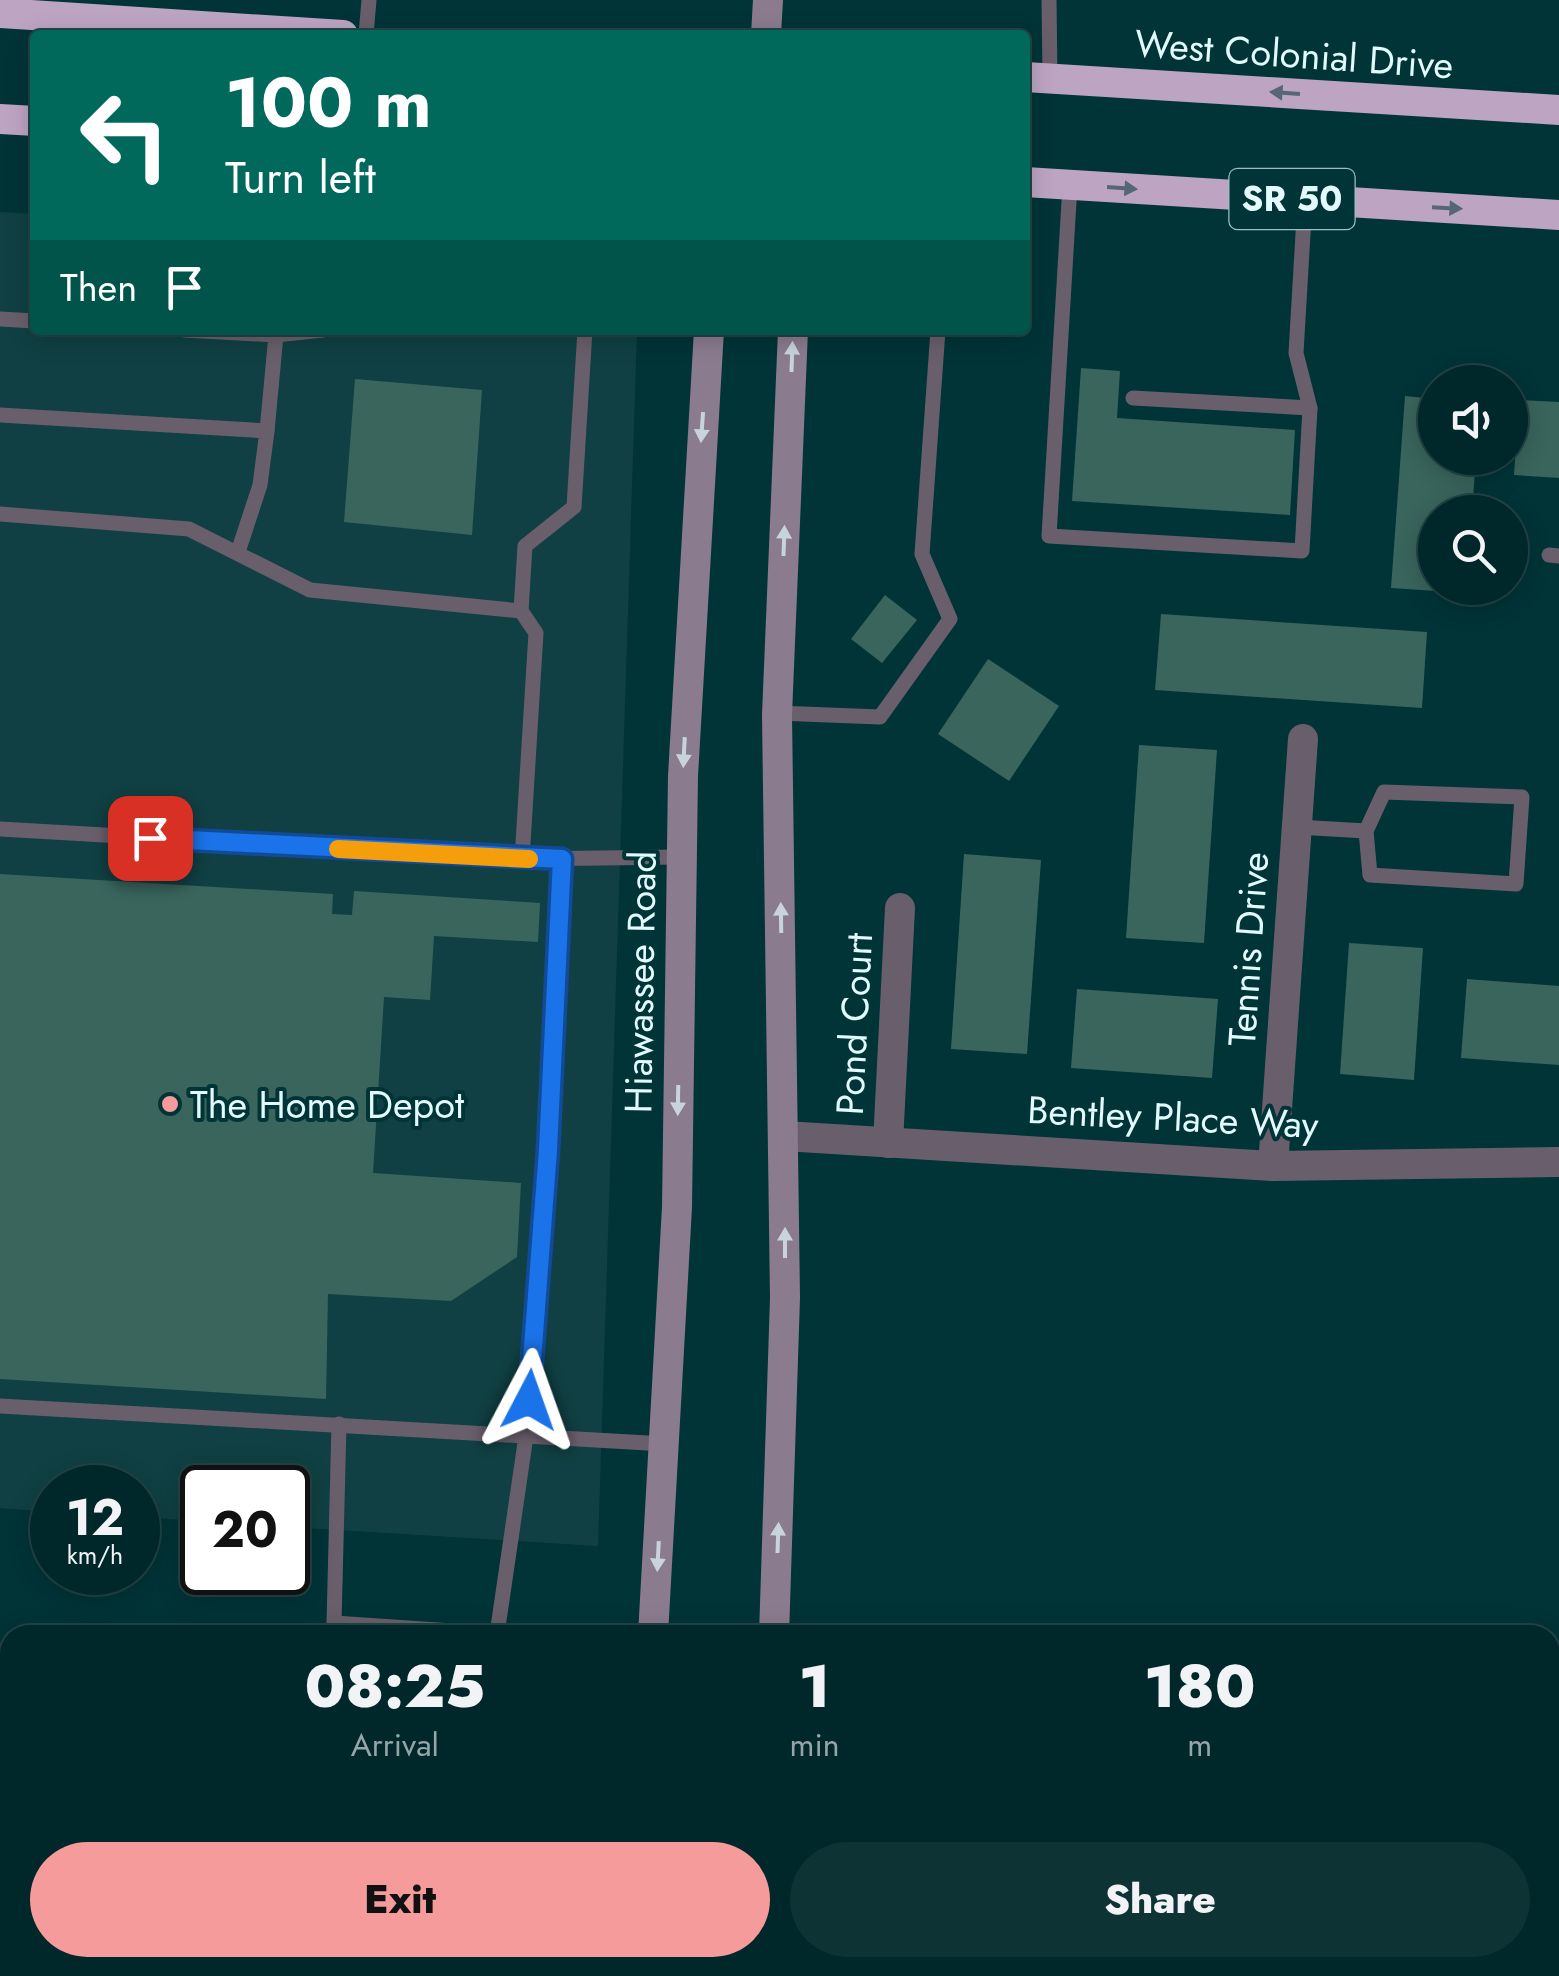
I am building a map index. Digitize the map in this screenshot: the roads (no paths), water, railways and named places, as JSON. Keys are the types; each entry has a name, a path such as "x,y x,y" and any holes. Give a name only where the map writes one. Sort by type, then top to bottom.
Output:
{"highway":[{"path":"0,13 265,30"},
{"name":"West Colonial Drive","path":"1038,78 1559,110"},
{"path":"0,120 30,122"},
{"name":"SR 50","path":"1030,182 1559,215"}],"main road":[{"path":"766,30 768,0"},
{"name":"Hiawassee Road","path":"654,1625 677,1207 682,857 692,579 709,335"},
{"path":"774,1625 785,1298 778,712 793,335"}],"street":[{"name":"Tennis Drive","path":"1273,1166 1303,739"},
{"name":"Pond Court","path":"888,1143 900,908"},
{"name":"Bentley Place Way","path":"784,1136 1273,1166 1559,1162"}],"lane":[{"path":"366,30 369,0"},
{"path":"1038,78 1048,0"},
{"path":"1070,185 1050,536 1302,552 1310,408 1296,353 1305,200"},
{"path":"0,319 30,321"},
{"path":"238,552 260,485 276,335"},
{"path":"522,859 536,633 521,611 525,546 574,507 584,335"},
{"path":"778,712 880,718 950,619 922,554 938,335"},
{"path":"1133,398 1310,408"},
{"path":"0,415 267,431"},
{"path":"0,514 189,529 310,590 521,611"},
{"path":"1384,792 1522,796 1516,884 1370,875 1366,832 1384,792"},
{"path":"1297,827 1366,832"},
{"path":"0,828 522,859 682,857"},
{"path":"498,1625 526,1436 548,1150 562,859"},
{"path":"0,1406 665,1444"},
{"path":"339,1424 334,1623 364,1625"}],"place":[{"name":"The Home Depot","path":"170,1104"}]}
